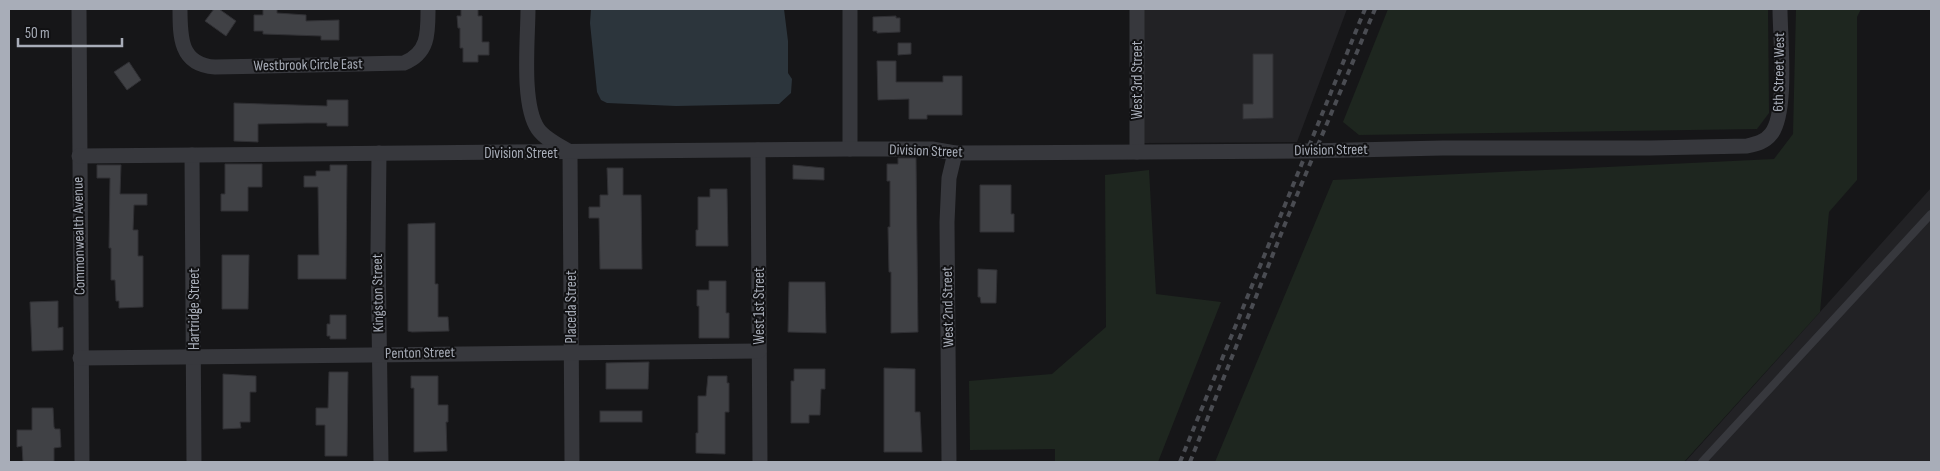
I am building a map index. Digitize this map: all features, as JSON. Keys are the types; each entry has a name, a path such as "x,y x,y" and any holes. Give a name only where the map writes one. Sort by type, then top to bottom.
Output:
{"street":[{"name":"Commonwealth Avenue","path":"79,9 82,462"},
{"name":"Westbrook Circle East","path":"180,9 182,44 187,54 204,66 215,67 404,63 412,60 425,46 428,9"},
{"path":"528,9 528,94 532,113 538,129 570,152"},
{"path":"850,9 850,149"},
{"name":"West 3rd Street","path":"1137,9 1137,152"},
{"name":"6th Street West","path":"1771,134 1778,119 1781,102 1780,9"},
{"name":"Division Street","path":"79,156 850,149 932,149 955,153 1747,146 1760,143 1771,134"},
{"name":"West 1st Street","path":"758,150 760,462"},
{"name":"Placeda Street","path":"570,152 572,462"},
{"name":"Kingston Street","path":"379,153 378,250 381,462"},
{"name":"West 2nd Street","path":"949,462 947,222 949,178 955,153"},
{"name":"Hartridge Street","path":"192,155 194,462"},
{"name":"Penton Street","path":"80,358 759,351"}],"lane":[{"path":"1702,462 1931,214"}],"shaded area":[{"path":"591,9 784,9 788,41 788,73 792,79 791,93 779,104 676,106 607,103 601,100 597,92 590,23"},
{"path":"1144,9 1347,9 1297,142 1144,143"},
{"path":"1388,9 1768,9 1769,113 1757,129 1359,135 1343,122"},
{"path":"1796,9 1861,9 1857,17 1857,180 1829,212 1820,312 1684,462 1215,462 1333,180 1774,159 1793,134"},
{"path":"1149,170 1156,294 1221,302 1158,462 1055,462 1055,449 970,450 969,381 1052,374 1106,327 1105,175"},
{"path":"1931,188 1931,462 1685,462 1820,312"}],"building":[{"path":"214,9 219,9 236,21 226,36 205,21"},
{"path":"263,9 277,9 277,13 306,15 306,21 339,20 339,40 321,40 321,36 263,34 263,31 254,31 254,15 263,15"},
{"path":"461,9 478,9 478,16 482,16 482,42 489,42 489,55 478,55 478,62 463,62 463,48 460,48 460,28 458,28 457,16 461,16"},
{"path":"896,16 896,18 900,18 900,32 877,33 877,31 873,31 873,17"},
{"path":"898,43 911,43 911,54 898,55"},
{"path":"1253,54 1273,54 1273,118 1243,119 1243,104 1253,104"},
{"path":"877,61 896,61 896,82 943,82 943,76 962,76 962,115 927,115 927,119 909,119 909,99 878,100"},
{"path":"129,62 141,80 127,90 114,72"},
{"path":"327,100 348,100 348,126 327,126 327,123 258,124 258,142 234,141 234,103 327,106"},
{"path":"898,158 916,158 918,332 891,333 891,272 889,272 888,227 890,227 890,181 887,181 887,164 898,164"},
{"path":"225,164 262,164 262,187 248,187 248,211 221,211 221,194 225,194"},
{"path":"97,165 121,165 120,194 147,194 147,205 134,205 133,230 138,230 138,256 143,256 143,307 119,308 119,301 116,301 115,280 111,280 111,248 109,248 110,178 97,178"},
{"path":"330,165 347,165 346,279 298,279 298,255 319,255 318,187 304,187 304,176 316,176 316,171 330,171"},
{"path":"793,165 824,168 824,180 793,179"},
{"path":"607,168 623,168 623,195 641,195 642,269 600,269 599,218 589,218 589,207 600,207 600,195 608,195"},
{"path":"980,185 1011,185 1011,214 1014,214 1014,232 980,232"},
{"path":"710,189 727,189 728,246 696,246 698,197 710,197"},
{"path":"435,223 435,284 438,284 438,317 448,317 449,331 412,332 408,331 408,224"},
{"path":"222,255 249,255 248,309 222,309"},
{"path":"978,269 997,270 996,303 981,303 980,297 978,297"},
{"path":"709,281 726,281 726,313 729,313 729,338 699,338 697,290 709,290"},
{"path":"789,282 825,282 826,333 788,332"},
{"path":"58,301 58,328 63,327 63,350 32,351 30,302"},
{"path":"330,315 346,315 346,339 330,339 330,336 327,336 327,324 330,324"},
{"path":"649,362 648,389 606,389 606,363"},
{"path":"884,368 915,369 915,412 920,412 922,452 884,452"},
{"path":"794,369 825,369 825,389 821,389 820,415 809,415 809,423 791,423 791,381 794,381"},
{"path":"329,372 348,372 347,456 325,456 325,425 316,425 316,408 328,408"},
{"path":"223,374 256,376 256,392 250,392 250,422 240,422 241,428 223,429"},
{"path":"411,376 438,376 438,405 448,405 448,422 446,422 447,451 414,452 414,388 411,388"},
{"path":"708,376 727,376 727,383 729,383 729,412 725,412 725,454 696,453 698,396 706,396"},
{"path":"32,408 53,408 54,427 55,429 60,429 61,447 54,448 54,462 23,462 22,446 17,447 17,430 32,430"},
{"path":"600,411 642,411 642,422 600,422"}],"railway":[{"path":"1180,462 1365,9"},
{"path":"1190,462 1289,214 1375,9"}]}
